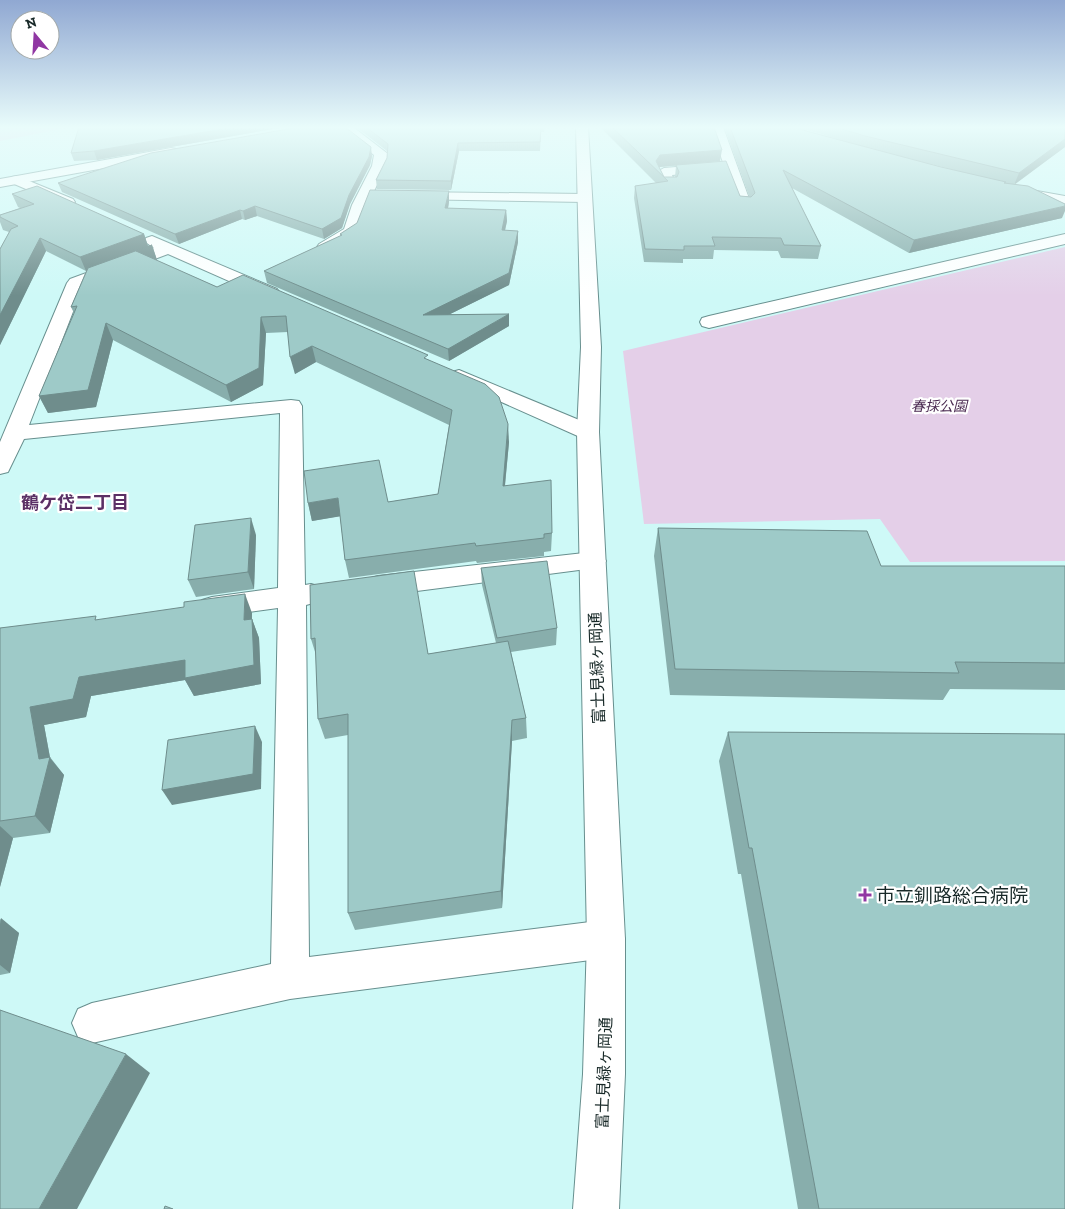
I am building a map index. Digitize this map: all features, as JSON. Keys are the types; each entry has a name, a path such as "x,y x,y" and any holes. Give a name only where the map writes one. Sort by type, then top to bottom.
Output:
{"street":[{"path":"15,183 82,208"},
{"path":"309,255 351,231 371,183"},
{"name":"富士見緑ヶ岡通","path":"584,183 591,347 588,432 606,940 606,1019 601,1148 596,1209"},
{"path":"737,183 744,204"},
{"path":"1003,189 1065,200"},
{"path":"366,195 585,198"},
{"path":"132,232 291,302"},
{"path":"709,322 1065,239"},
{"path":"0,467 76,283 168,248"},
{"path":"248,283 265,275"},
{"path":"444,369 588,432"},
{"path":"15,433 291,406 290,979"},
{"path":"190,610 292,596 593,561"},
{"path":"92,1023 290,979 606,940"}],"green space":[{"name":"春採公園","path":"1065,247 1065,561 910,562 880,519 644,524 623,351"}],"building":[{"path":"59,183 355,183 341,218 322,229 255,206 175,234"},
{"path":"652,183 735,183 740,196 751,197 755,193 751,183 790,183 821,246 784,245 781,238 712,237 715,246 684,246 684,250 645,249 635,186"},
{"path":"808,183 1007,183 1028,186 1065,204 1065,206 914,240"},
{"path":"37,186 144,234 80,257 40,238 0,315 0,249 11,229 18,226 0,217 0,215 34,204 12,194"},
{"path":"370,190 449,191 445,208 506,210 502,230 518,231 509,273 423,315 509,314 448,349 264,271 342,235 340,234 357,223"},
{"path":"152,245 136,251 217,287 243,275 428,355 424,358 485,384 499,397 508,424 503,486 551,480 552,533 544,534 544,538 476,546 475,543 345,560 338,498 308,503 304,471 379,460 388,502 438,494 452,410 312,346 290,357 286,316 261,317 259,368 226,385 106,323 88,390 39,396 77,306 71,307 88,268"},
{"path":"251,518 248,572 188,580 195,525"},
{"path":"658,528 867,531 881,566 1065,566 1065,663 955,662 959,673 675,669"},
{"path":"547,561 557,628 497,638 481,568"},
{"path":"414,571 428,654 508,641 526,718 512,720 501,891 348,913 348,714 318,719 315,638 311,639 310,585"},
{"path":"245,594 244,620 252,619 254,665 185,678 185,660 79,677 73,699 30,707 39,759 50,757 35,816 0,821 0,628 96,616 95,620 184,607 184,602"},
{"path":"255,726 253,774 162,790 168,740"},
{"path":"728,732 1065,734 1065,1209 819,1209 752,848 749,848"},
{"path":"0,1010 126,1054 39,1209 0,1209"}],"place":[{"name":"市立釧路総合病院","path":"865,895"}],"district":[{"name":"鶴ケ岱二丁目","path":"75,503"}]}
